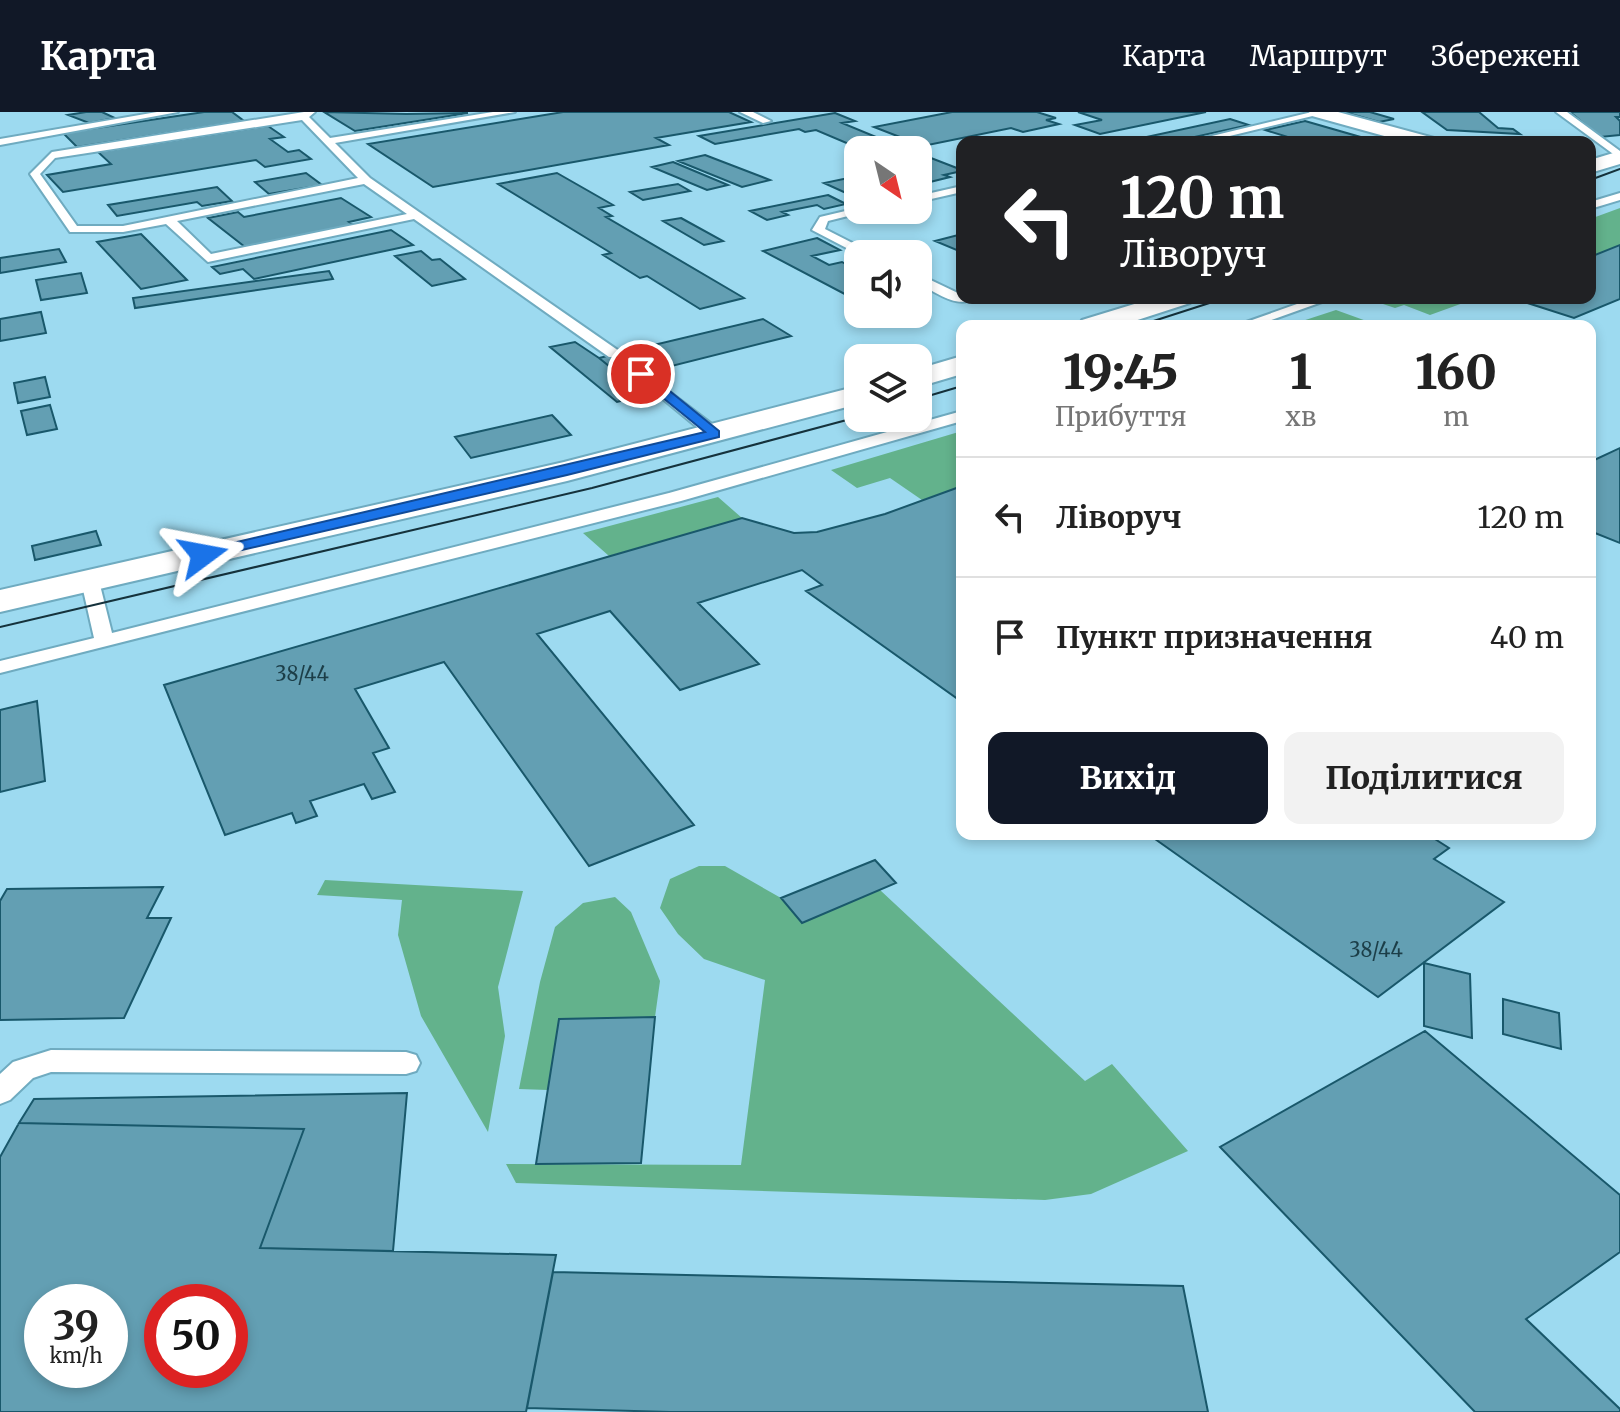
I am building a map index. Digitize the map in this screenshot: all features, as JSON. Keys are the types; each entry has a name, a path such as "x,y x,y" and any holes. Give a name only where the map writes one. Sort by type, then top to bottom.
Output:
{"main road":[{"path":"1596,165 1620,156"},
{"path":"1111,320 1162,304"},
{"path":"932,374 956,367"},
{"path":"0,601 567,471 844,399"}],"street":[{"path":"1319,112 1405,136"}],"lane":[{"path":"0,144 173,112"},
{"path":"329,141 510,112"},
{"path":"745,112 766,121"},
{"path":"1217,136 1319,112"},
{"path":"1561,112 1593,136"},
{"path":"366,180 123,229 74,230 35,174 52,155 307,115 366,180 614,354"},
{"path":"1601,142 1620,136"},
{"path":"1596,138 1620,156"},
{"path":"0,144 55,146"},
{"path":"932,196 956,190"},
{"path":"1596,204 1620,196"},
{"path":"169,220 208,258 417,215"},
{"path":"844,215 824,219 818,230 844,242"},
{"path":"932,285 956,297"},
{"path":"1260,320 1309,304"},
{"path":"641,374 715,434"},
{"path":"0,667 689,493 956,418"},
{"path":"90,581 104,640"},
{"path":"0,1092 23,1070 51,1061 406,1063"}],"green space":[{"path":"1620,208 1620,245 1596,255 1596,217"},
{"path":"1383,304 1460,304 1430,315 1404,305 1395,308"},
{"path":"1336,310 1364,320 1305,320"},
{"path":"956,433 956,488 922,500 890,478 857,488 831,470"},
{"path":"718,497 742,518 609,556 583,533"},
{"path":"699,866 725,866 781,898 802,923 880,890 1085,1081 1112,1064 1188,1151 1091,1194 1045,1200 516,1183 506,1164 741,1165 765,980 704,959 678,934 660,908 670,879"},
{"path":"325,880 523,891 498,987 505,1036 488,1132 421,1016 398,935 402,900 317,895"},
{"path":"615,897 631,912 660,981 655,1017 560,1019 548,1090 519,1089 540,982 555,927 583,903"}],"building":[{"path":"102,112 115,118 89,123 68,115"},
{"path":"204,112 232,112 244,121 77,147 63,133"},
{"path":"324,112 406,114 468,113 355,131"},
{"path":"563,112 729,112 751,122 656,138 669,145 433,187 368,144"},
{"path":"952,112 1037,112 1056,118 1046,120 1059,124 1023,132 1011,128 956,136 956,139 932,144 932,136 897,136 874,127"},
{"path":"1078,112 1206,112 1100,134 1075,125 1102,120"},
{"path":"1344,112 1370,112 1394,119 1379,122"},
{"path":"1422,112 1479,112 1498,128 1513,129 1520,134 1447,130"},
{"path":"1570,112 1620,112 1620,117 1616,117 1620,121 1620,135 1600,137"},
{"path":"835,113 855,121 842,123 874,136 844,136 844,142 816,130 805,132 799,129 715,144 699,136"},
{"path":"1230,119 1249,125 1199,136 1151,136"},
{"path":"1305,121 1357,136 1284,136 1265,130"},
{"path":"268,126 284,137 270,139 288,152 299,150 311,159 265,167 256,160 63,192 47,175 111,164 98,152"},
{"path":"705,155 770,180 742,187 678,161"},
{"path":"932,158 956,168 956,172 944,175 950,177 932,182"},
{"path":"673,162 728,185 707,190 652,167"},
{"path":"306,173 322,185 269,194 255,182"},
{"path":"557,173 613,205 599,208 612,216 606,217 744,298 700,309 647,276 640,278 603,255 611,253 498,184"},
{"path":"844,179 844,192 824,183"},
{"path":"678,184 690,191 643,200 630,192"},
{"path":"217,187 232,201 202,206 197,202 117,216 108,205"},
{"path":"828,195 844,203 824,209 817,205 782,212 788,215 767,220 750,211"},
{"path":"341,198 371,217 349,222 354,225 245,247 208,218 238,212 244,217"},
{"path":"681,218 723,241 704,245 663,221"},
{"path":"391,230 413,245 254,279 243,269 220,274 212,267"},
{"path":"141,234 187,280 141,289 97,242"},
{"path":"956,236 956,250 935,241"},
{"path":"817,238 840,250 812,256 829,265 844,263 844,294 763,251"},
{"path":"1620,245 1620,299 1574,318 1531,304 1596,304 1596,255"},
{"path":"59,249 66,262 0,273 0,258"},
{"path":"421,251 432,260 440,259 465,279 432,286 395,256"},
{"path":"329,271 333,279 135,308 133,298"},
{"path":"81,273 87,293 41,300 36,280"},
{"path":"41,312 46,333 0,341 0,319"},
{"path":"763,319 791,336 624,378 599,358"},
{"path":"575,342 645,395 617,402 550,347"},
{"path":"45,377 50,397 18,403 14,383"},
{"path":"50,405 57,429 27,435 21,411"},
{"path":"552,415 571,435 471,458 455,437"},
{"path":"1620,448 1620,543 1596,533 1596,459"},
{"path":"956,488 956,698 806,591 822,585 802,570 698,603 759,664 680,690 610,611 537,634 694,825 589,866 444,662 355,689 389,748 373,753 395,792 372,799 364,784 310,801 317,816 296,823 292,813 225,835 164,685 742,518 794,533 817,532 885,514"},
{"path":"96,531 101,545 35,560 32,546"},
{"path":"37,701 45,781 0,792 0,710"},
{"path":"1156,840 1436,840 1449,848 1434,859 1504,902 1378,997"},
{"path":"875,860 896,883 802,923 781,898"},
{"path":"163,887 147,918 171,918 124,1018 0,1020 0,901 7,889"},
{"path":"1424,963 1470,974 1472,1038 1424,1026"},
{"path":"1503,999 1559,1013 1561,1049 1503,1034"},
{"path":"655,1017 641,1163 536,1164 559,1019"},
{"path":"1425,1031 1620,1195 1620,1252 1526,1319 1620,1412 1475,1412 1220,1147"},
{"path":"407,1093 393,1251 260,1248 304,1129 19,1123 34,1099"},
{"path":"19,1123 304,1129 260,1248 556,1255 526,1412 0,1412 0,1157"},
{"path":"553,1272 1183,1286 1208,1412 670,1412 527,1408"}],"tram line":[{"path":"1596,178 1620,169"},
{"path":"1157,320 1206,304"},
{"path":"932,395 956,388"},
{"path":"0,627 592,488 844,421"}],"route":[{"path":"203,555 715,434 641,374"}]}
